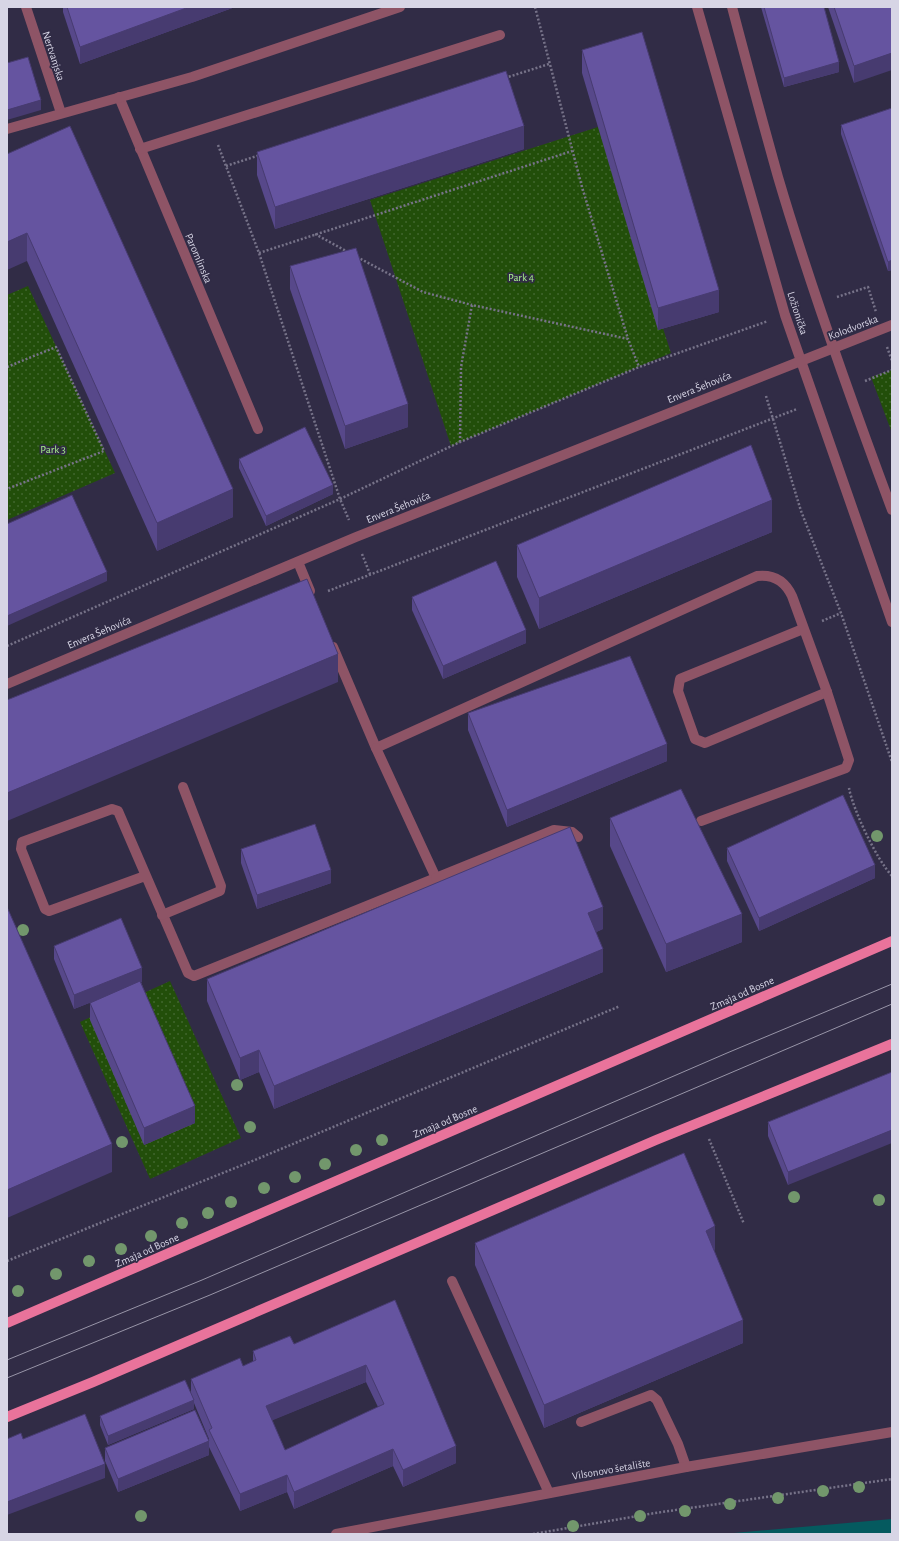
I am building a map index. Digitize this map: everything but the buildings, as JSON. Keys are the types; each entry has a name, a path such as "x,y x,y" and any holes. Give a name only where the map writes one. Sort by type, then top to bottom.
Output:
{"main road":[{"name":"Zmaja od Bosne","path":"7,1323 892,941"},
{"path":"7,1417 94,1382 359,1267 702,1122 892,1044"}],"street":[{"name":"Nertvanjska","path":"26,7 61,113"},
{"name":"Ložionička","path":"697,7 786,315 814,402 892,622"},
{"name":"Ložionička","path":"732,7 778,177 818,303 847,388 892,510"},
{"path":"7,129 192,77 396,8"},
{"path":"140,149 500,35"},
{"name":"Paromlinska","path":"119,97 258,428"},
{"name":"Kolodvorska","path":"801,360 892,325"},
{"name":"Envera Šehovića","path":"7,684 356,537 801,360"},
{"path":"298,562 313,597"},
{"path":"376,748 757,576 766,575 778,578 787,586 827,692 849,760 846,768 701,821"},
{"path":"803,629 680,679 678,691 695,739 705,743 827,692"},
{"path":"331,640 376,748 436,878"},
{"path":"162,915 220,891 221,886 183,787"},
{"path":"145,876 49,911 45,909 20,849 22,842 112,809 118,811 188,973 194,976 554,830 572,832 578,837"},
{"path":"452,1281 549,1493"},
{"path":"581,1422 650,1395 657,1400 678,1444 686,1468"},
{"name":"Vilsonovo šetalište","path":"336,1534 549,1493 892,1432"}],"path":[{"path":"535,7 572,151 628,339 639,367"},
{"path":"504,78 549,64"},
{"path":"212,127 259,253 340,499 370,574"},
{"path":"259,253 572,151"},
{"path":"226,166 264,154"},
{"path":"315,234 349,252"},
{"path":"355,256 423,292 472,305 628,339"},
{"path":"818,303 868,287 892,361"},
{"path":"460,442 461,367 472,305"},
{"path":"7,646 340,499 460,442 639,367 786,315"},
{"path":"7,367 56,347 104,451 7,489"},
{"path":"847,388 892,370"},
{"path":"760,376 801,511 841,613 892,762"},
{"path":"313,597 814,402"},
{"path":"846,768 851,799 885,868 892,876"},
{"path":"7,1261 262,1157 620,1006"},
{"path":"702,1122 744,1224"},
{"path":"533,1534 655,1513 892,1479"}],"green space":[{"name":"Park 4","path":"598,127 671,353 451,446 370,200"},
{"name":"Park 3","path":"28,286 115,473 7,520 7,295"},
{"path":"892,370 892,433 871,377"},
{"path":"170,981 241,1138 150,1179 80,1022"}],"shaded area":[{"path":"892,1519 892,1534 723,1534"}],"tram line":[{"path":"7,1360 202,1280 727,1053 892,984"},
{"path":"7,1378 210,1295 892,1004"}]}
